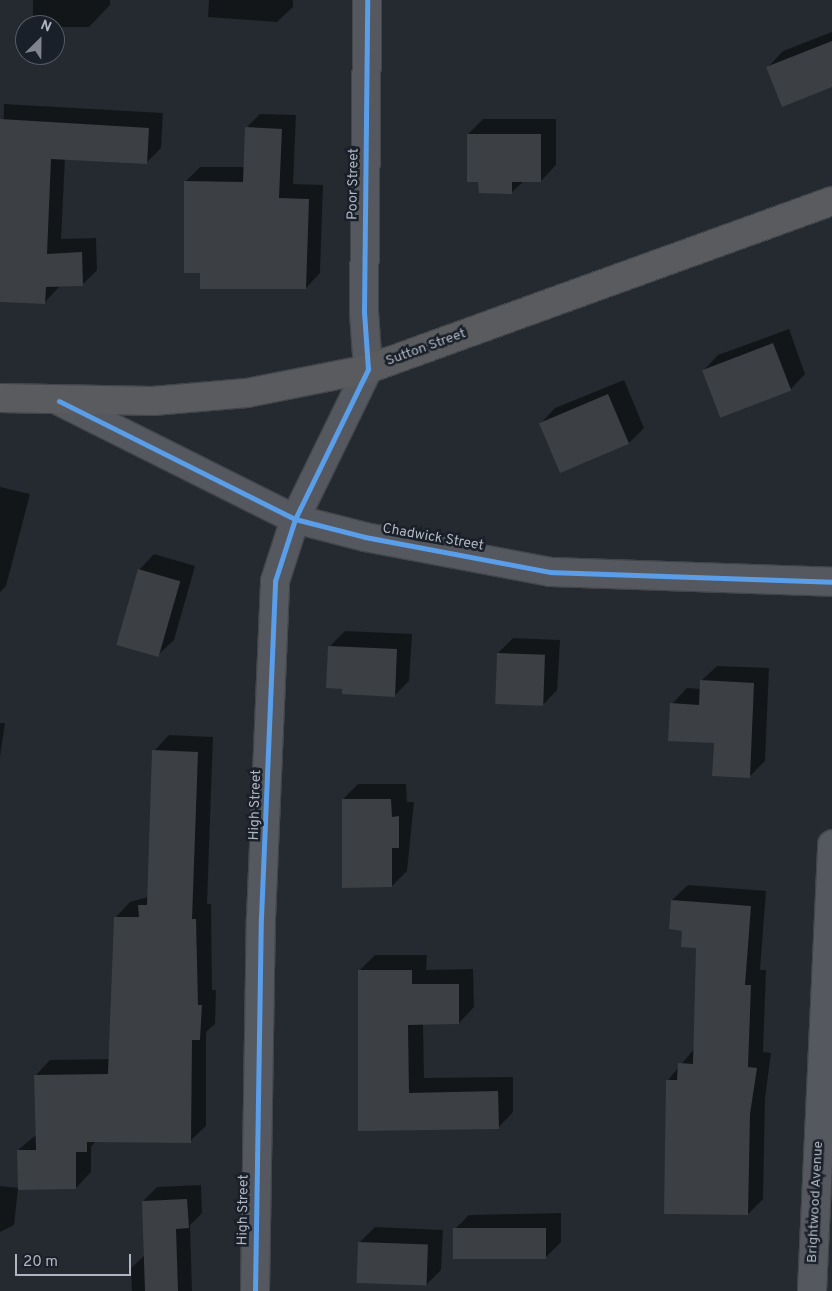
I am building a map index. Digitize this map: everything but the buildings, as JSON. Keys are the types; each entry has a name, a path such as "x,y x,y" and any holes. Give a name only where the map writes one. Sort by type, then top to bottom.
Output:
{"highway":[{"name":"Sutton Street","path":"0,398 59,401 153,401 247,392 368,369 832,201"}],"street":[{"name":"Poor Street","path":"367,0 364,312 368,369"},
{"name":"High Street","path":"255,1291 261,918 275,581 295,519 368,369"},
{"name":"Chadwick Street","path":"59,401 295,519 365,537 551,572 832,582"},
{"name":"Brightwood Avenue","path":"812,1291 832,844"}],"cycle path":[{"path":"255,1291 261,918 275,581 295,519 368,369 364,312 367,0"},
{"path":"59,401 295,519 365,537 551,572 832,582"}]}
